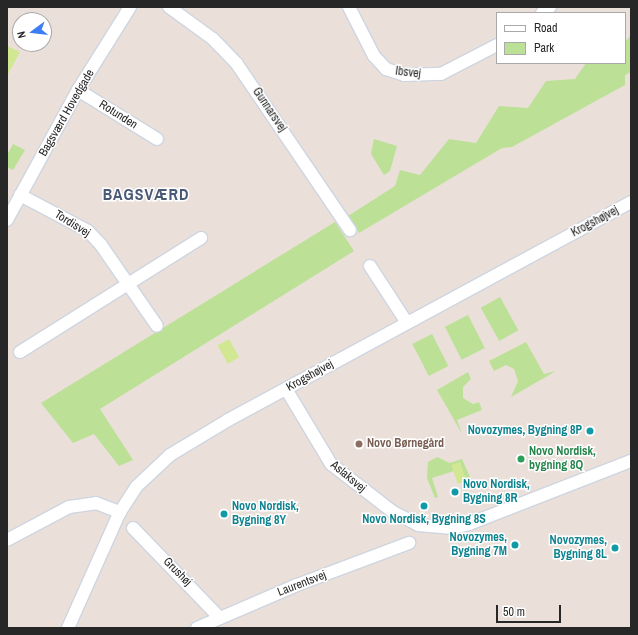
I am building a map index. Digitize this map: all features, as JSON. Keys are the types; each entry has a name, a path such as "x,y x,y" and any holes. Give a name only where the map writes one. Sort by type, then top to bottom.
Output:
{"street":[{"name":"Bagsværd Hovedgade","path":"7,220 78,90 130,7"},
{"name":"Gunnarsvej","path":"169,7 213,39 237,64 350,230"},
{"name":"Ibsvej","path":"349,7 374,56 386,69 399,74 441,74 496,46"},
{"name":"Rotunden","path":"78,90 157,139"},
{"name":"Tordisvej","path":"20,195 88,231 129,283 157,326"},
{"name":"Krogshøjvej","path":"68,628 120,512 136,487 170,455 286,389 631,202"},
{"path":"20,352 201,238"},
{"path":"370,266 407,323"},
{"name":"Aslaksvej","path":"286,389 332,464 393,512 418,525 453,528 469,524 631,461"},
{"path":"7,540 69,507 96,503 120,512"},
{"name":"Grushøj","path":"132,528 220,618"},
{"name":"Laurentsvej","path":"197,628 409,543"}],"green space":[{"path":"631,35 631,72 625,75 625,85 512,147 502,148 359,233 348,216 395,186 400,170 420,175 449,139 476,143 499,106 528,108 546,81 575,79 585,64 626,64 626,41"},
{"path":"7,46 12,48 12,52 20,52 7,76"},
{"path":"374,139 397,146 390,171 384,175 371,154"},
{"path":"13,144 25,150 13,170 7,167 7,155"},
{"path":"335,222 354,251 100,409 133,460 119,466 94,434 73,443 41,403"},
{"path":"500,297 518,330 499,341 481,308"},
{"path":"468,315 485,348 462,360 445,327"},
{"path":"432,334 448,366 429,376 412,344"},
{"path":"229,339 239,357 228,364 218,345"},
{"path":"526,342 544,374 556,371 511,397 518,381 514,369 506,365 494,371 489,361"},
{"path":"468,372 471,379 463,387 463,398 473,404 479,402 482,410 457,420 462,434 437,390"},
{"path":"437,457 450,463 462,459 471,479 466,481 460,463 452,465 454,471 432,478 438,497 435,498 427,478 428,462"},
{"path":"460,462 466,481 458,484 451,465"}],"place":[{"name":"Novozymes, Bygning 8P","path":"590,431"},
{"name":"Novo Børnegård","path":"359,444"},
{"name":"Novo Nordisk, bygning 8Q","path":"521,459"},
{"name":"Novo Nordisk, Bygning 8R","path":"455,492"},
{"name":"Novo Nordisk, Bygning 8S","path":"424,506"},
{"name":"Novo Nordisk, Bygning 8Y","path":"224,514"},
{"name":"Novozymes, Bygning 7M","path":"515,545"},
{"name":"Novozymes, Bygning 8L","path":"615,548"}],"district":[{"name":"BAGSVÆRD","path":"146,194"}]}
